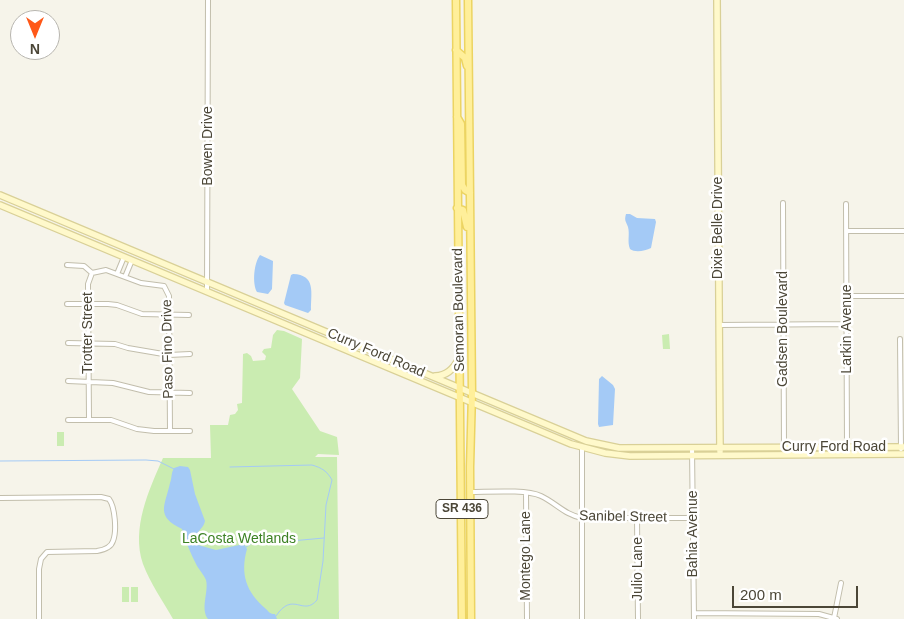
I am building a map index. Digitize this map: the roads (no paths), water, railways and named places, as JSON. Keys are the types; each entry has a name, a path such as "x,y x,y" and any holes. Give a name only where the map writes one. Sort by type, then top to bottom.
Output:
{"main road":[{"name":"Semoran Boulevard","path":"456,0 462,619"},
{"name":"Semoran Boulevard","path":"468,0 472,393 470,492 471,619"},
{"name":"Dixie Belle Drive","path":"717,0 720,456"},
{"path":"456,50 464,58 469,72"},
{"path":"456,116 461,124 462,185 464,190 470,193"},
{"name":"Curry Ford Road","path":"0,196 586,441 619,448 902,447"},
{"name":"Curry Ford Road","path":"0,205 472,403 582,447 630,456 903,454"},
{"path":"457,208 463,210 470,235"},
{"path":"42,223 46,220 79,229"},
{"path":"64,232 89,239 116,250 126,248"},
{"path":"124,257 136,256 172,268"},
{"path":"271,319 285,321 312,332 320,330"},
{"path":"319,339 328,337 364,352 374,352"},
{"path":"431,376 448,373 459,358"},
{"path":"582,447 585,445 610,450 619,448"}],"street":[{"name":"Bowen Drive","path":"207,292 208,0"},
{"name":"Gadsen Boulevard","path":"783,203 784,455"},
{"name":"Larkin Avenue","path":"846,204 847,447 849,454"},
{"path":"846,231 904,231"},
{"path":"117,274 124,257"},
{"path":"125,277 132,260"},
{"path":"67,265 84,266 92,273"},
{"name":"Trotter Street","path":"89,419 88,284 92,273 106,270 117,274"},
{"name":"Paso Fino Drive","path":"117,274 141,283 164,286 169,296 170,431"},
{"path":"846,296 904,296"},
{"path":"67,304 118,305 142,314 189,315"},
{"path":"719,325 847,324"},
{"path":"900,339 903,454"},
{"path":"68,343 115,344 169,355 190,354"},
{"path":"68,381 113,383 149,392 190,393"},
{"path":"68,420 111,420 143,430 190,431"},
{"path":"582,447 582,619"},
{"name":"Bahia Avenue","path":"692,448 694,619"},
{"name":"Curry Ford Road","path":"765,448 765,455"},
{"name":"Sanibel Street","path":"470,492 539,495 572,516 582,518 693,518"},
{"name":"Montego Lane","path":"526,493 527,619"},
{"path":"0,498 93,497 109,498 113,504 115,513 113,542 103,550 47,552 41,558 38,569 39,619"},
{"name":"Julio Lane","path":"638,518 638,619"},
{"path":"694,613 751,617 819,614 836,618 841,582"}],"water":[{"path":"626,214 637,218 655,219 651,248 640,251 630,249 629,230 625,220"},
{"path":"260,255 273,261 272,289 268,294 257,292 255,288 255,268"},
{"path":"291,275 306,278 311,286 311,310 308,313 284,303"},
{"path":"602,376 615,389 613,425 599,427 599,379"},
{"path":"180,466 188,467 190,470 195,494 205,521 196,538 198,545 216,550 244,544 247,549 244,567 249,589 259,603 270,613 275,614 277,619 208,619 205,610 206,580 197,566 182,529 168,520 164,510 173,470"}],"waterway":[{"path":"0,461 146,460 158,461 174,469"},
{"path":"230,467 312,465 324,470 332,480 326,505 323,561 317,600 312,605 307,606 288,605 276,616"},
{"path":"246,547 257,536 265,535 291,541 324,538"}],"park label":[{"name":"LaCosta Wetlands","path":"239,539"}]}
